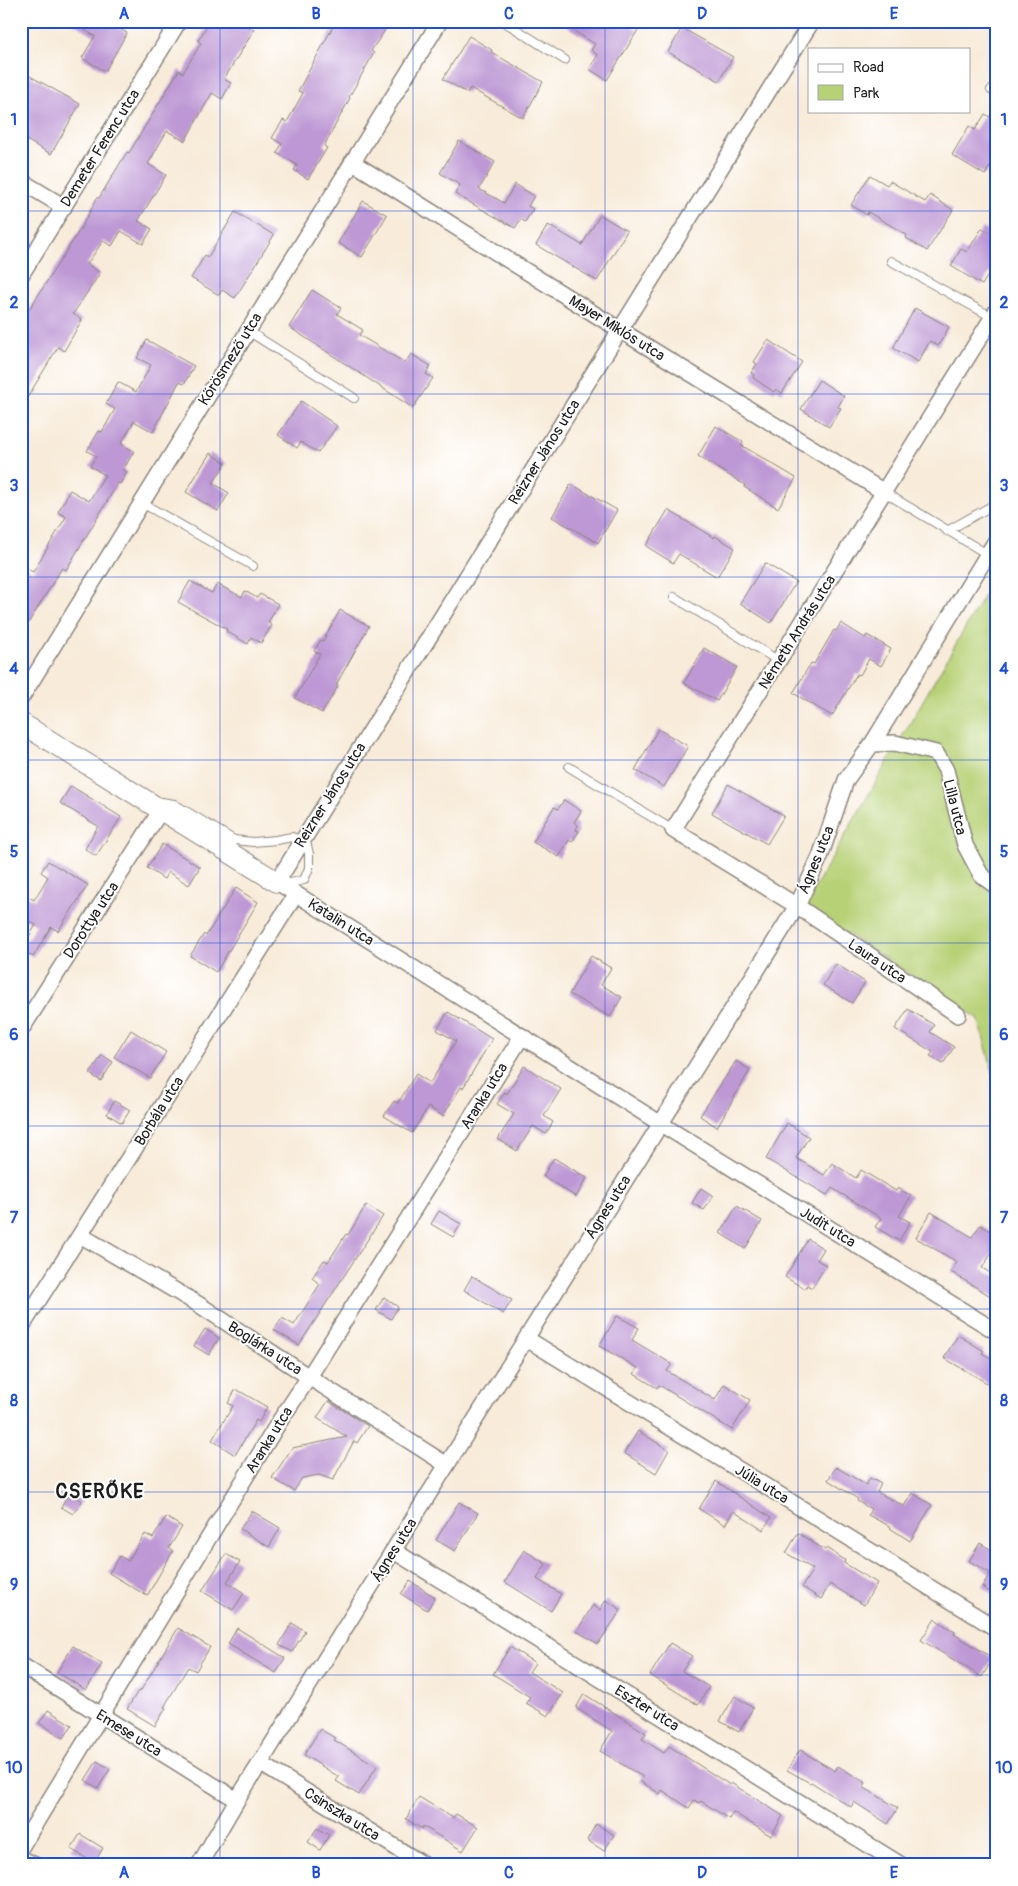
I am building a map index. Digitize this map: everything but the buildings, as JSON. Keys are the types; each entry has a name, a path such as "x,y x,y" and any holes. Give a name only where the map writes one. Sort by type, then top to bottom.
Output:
{"street":[{"name":"Demeter Ferenc utca","path":"21,275 178,21"},
{"name":"Kőrösmező utca","path":"21,698 440,21"},
{"name":"Reizner János utca","path":"277,882 812,21"},
{"name":"Mayer Miklós utca","path":"352,162 884,492"},
{"path":"21,181 64,207"},
{"name":"Németh András utca","path":"673,830 994,314"},
{"name":"Ágnes utca","path":"199,1865 260,1763 527,1339 796,906 820,857 846,780 872,744 997,539"},
{"name":"Katalin utca","path":"21,723 660,1123"},
{"name":"Lilla utca","path":"872,744 895,744 936,754 946,770 965,845 981,875 997,887"},
{"name":"Dorottya utca","path":"21,1030 161,810"},
{"path":"673,830 796,906"},
{"name":"Borbála utca","path":"21,1328 296,894"},
{"name":"Laura utca","path":"796,906 958,1015"},
{"name":"Aranka utca","path":"21,1847 279,1422 522,1036"},
{"name":"Judit utca","path":"660,1123 997,1332"},
{"name":"Boglárka utca","path":"80,1235 198,1304 448,1465"},
{"name":"Júlia utca","path":"527,1339 997,1629"},
{"name":"Eszter utca","path":"394,1551 901,1865"},
{"name":"Emese utca","path":"21,1665 237,1800"},
{"name":"Csinszka utca","path":"260,1763 424,1865"},
{"path":"21,1859 35,1865"}],"lane":[{"path":"503,21 566,60"},
{"path":"891,260 994,314"},
{"path":"248,331 354,398"},
{"path":"884,492 987,554"},
{"path":"142,503 253,566"},
{"path":"947,530 997,503"},
{"path":"674,597 778,661"},
{"path":"569,767 673,830"},
{"path":"140,797 174,804 234,840 253,842 292,837 303,840 307,845 309,854 309,868 304,880 291,883 277,882"}],"green space":[{"path":"997,573 997,1086 978,1018 804,906"}],"district":[{"name":"CSERŐKE","path":"100,1491"}]}
